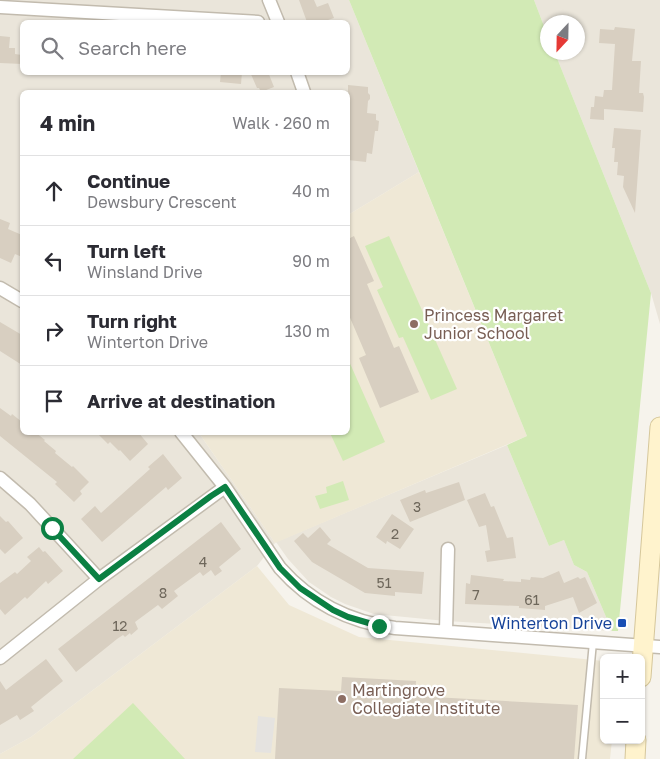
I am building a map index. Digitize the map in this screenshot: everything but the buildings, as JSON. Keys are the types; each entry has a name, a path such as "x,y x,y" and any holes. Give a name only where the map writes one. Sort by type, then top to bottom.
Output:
{"main road":[{"path":"645,665 651,647 660,427"},
{"path":"635,759 636,744"}],"street":[{"path":"269,0 277,20"},
{"path":"0,6 226,20"},
{"path":"298,75 303,90"},
{"path":"0,288 20,300"},
{"path":"183,435 225,487 280,568 310,596 333,610 363,622 395,628 651,647"},
{"path":"0,478 52,528 99,579"},
{"path":"0,658 99,579 225,487"},
{"path":"446,631 448,550"}],"lane":[{"path":"582,759 593,642"}],"shaded area":[{"path":"0,0 349,0 419,172 350,214 350,90 20,90 20,435 200,435 275,543 257,566 31,737 0,754"},
{"path":"534,0 660,0 660,324 651,293 558,60 585,60 585,15 540,16"},
{"name":"Princess Margaret Junior School","path":"419,172 527,436 275,543 200,435 350,435 350,214"},
{"path":"507,445 549,546 564,540 574,565 587,572 612,631 446,621 374,614 345,604 309,582 288,559 276,542"},
{"name":"Martingrove Collegiate Institute","path":"257,566 289,605 359,637 600,661 600,744 612,744 610,759 0,759 0,754 31,737"},
{"path":"258,716 275,718 271,753 255,752"}],"green space":[{"path":"349,0 534,0 540,16 540,60 558,60 651,293 618,631 612,631 587,572 574,565 564,540 549,546 507,445 527,436"},
{"path":"389,236 457,389 431,400 403,337 399,338 377,290 383,287 365,246"},
{"path":"350,363 385,442 343,461 331,435 350,435"},
{"path":"343,481 349,500 320,509 315,496 327,493 326,487"},
{"path":"133,703 185,759 73,759"}],"place":[{"name":"Princess Margaret Junior School","path":"414,324"},
{"name":"Winterton Drive","path":"622,623"},
{"name":"Martingrove Collegiate Institute","path":"342,699"}],"route":[{"path":"52,528 99,579 225,487 280,568 300,588 333,610 348,617 379,626"}]}
